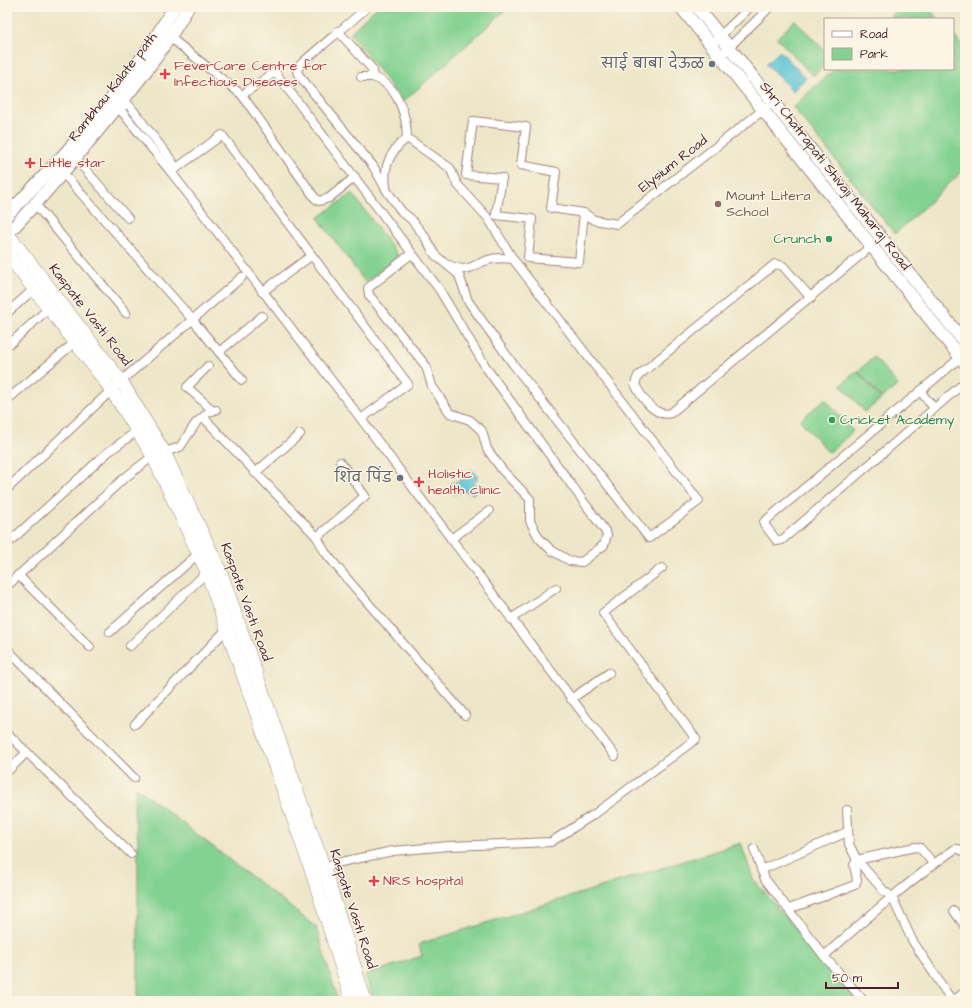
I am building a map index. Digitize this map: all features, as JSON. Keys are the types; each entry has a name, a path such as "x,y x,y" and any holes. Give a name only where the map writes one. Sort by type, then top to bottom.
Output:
{"main road":[{"name":"Rambhau Kalate path","path":"166,34 174,7"},
{"name":"Rambhau Kalate path","path":"7,234 75,158 117,100 135,68 188,7"},
{"name":"Shri Chatrapati Shivaji Maharaj Road","path":"681,7 711,45 725,52"},
{"name":"Shri Chatrapati Shivaji Maharaj Road","path":"697,7 720,36 725,52 935,316 963,360"},
{"name":"Rambhau Kalate path","path":"7,215 117,100"},
{"name":"Kaspate Vasti Road","path":"7,234 121,381 221,573 318,870 352,1001"},
{"name":"Kaspate Vasti Road","path":"7,254 50,308 111,390 137,431 158,454 206,572 226,630 318,870 365,1001"},
{"name":"Shri Chatrapati Shivaji Maharaj Road","path":"935,316 965,343"}],"street":[{"path":"367,7 347,26 338,31 301,64 297,70 298,74 373,166 387,191 402,212 411,219 425,237 435,255 459,275 468,301 513,364 649,538 699,501 513,260 488,218 457,184 450,168 407,138"},
{"path":"711,45 750,7"},
{"path":"725,52 770,7"},
{"path":"338,31 373,70 372,77"},
{"path":"166,34 242,95 315,198 319,201 329,198 355,177"},
{"path":"242,95 275,72 355,177 411,254 439,289 487,369 605,531 606,535 604,545 582,562 570,561 557,554 550,550 539,538 530,521 530,499 503,471 484,444 482,431 470,420 450,413 432,386 426,366 369,295 368,288 411,254"},
{"path":"361,77 381,79 399,100 407,131 407,138"},
{"path":"117,100 123,113 173,170 262,292 361,419 614,756"},
{"name":"Elysium Road","path":"584,213 579,262 528,258 532,219 496,215 502,178 466,175 473,121 526,127 521,165 556,172 551,208 584,213 594,220 617,224 768,106"},
{"path":"173,170 222,135 408,384 361,419"},
{"path":"387,191 385,179 386,163 396,147 407,138"},
{"path":"75,158 128,218"},
{"path":"63,173 192,319 242,380"},
{"path":"35,204 126,313"},
{"path":"811,298 783,266 775,264 638,376 635,384 650,406 658,413 663,415 670,413 811,298 876,242"},
{"path":"262,292 311,256"},
{"path":"445,263 456,268 466,270 489,260 499,258 513,260"},
{"path":"7,489 121,381 242,278"},
{"path":"7,313 34,289"},
{"path":"11,343 50,308"},
{"path":"219,352 262,316"},
{"path":"7,400 75,342"},
{"path":"963,360 920,391 764,522 777,541 782,540 965,382"},
{"path":"7,586 122,480 158,454 180,447 196,423 212,408 187,387 208,366"},
{"path":"920,391 934,408"},
{"path":"204,417 255,473 317,537 325,552 342,574 465,716"},
{"path":"7,544 107,453 137,431"},
{"path":"255,473 300,434"},
{"path":"317,537 366,496 340,462"},
{"path":"451,539 489,511"},
{"path":"110,632 198,554"},
{"path":"318,870 393,851 450,846 551,842 596,813 696,739 602,612 662,568"},
{"path":"130,646 206,572"},
{"path":"18,575 90,647"},
{"path":"512,619 556,588"},
{"path":"135,724 226,630"},
{"path":"7,649 134,778"},
{"path":"571,699 609,673"},
{"path":"7,733 131,854"},
{"path":"9,770 27,752"},
{"path":"847,810 847,832 849,844 857,860 884,891 892,897 912,940 952,1001 965,992"},
{"path":"762,870 847,832"},
{"path":"789,909 855,885 857,880 854,865 857,860 916,847 920,848 934,864"},
{"path":"824,956 892,897 934,864 955,849 959,848 965,852"},
{"path":"754,849 766,879 824,956 864,1001"},
{"path":"954,910 965,926"}],"green space":[{"path":"377,7 509,7 403,102 350,33"},
{"path":"901,7 927,7 937,18 889,18"},
{"path":"795,20 824,50 824,66 813,76 777,38"},
{"path":"954,36 965,49 965,169 895,234 793,107 833,70 954,70"},
{"path":"352,193 399,257 365,282 318,218"},
{"path":"874,357 898,385 882,398 858,371"},
{"path":"857,371 881,399 865,412 841,385"},
{"path":"825,399 853,431 829,453 800,420"},
{"path":"136,787 316,927 338,1001 138,1001 138,840 134,811"},
{"path":"741,843 753,879 858,1001 374,1001 365,975 422,956 419,944"}],"water":[{"path":"780,51 806,78 793,91 766,64"},
{"path":"468,471 473,471 477,476 477,480 474,483 477,488 473,494 466,491 454,494 449,485 463,479"}],"place":[{"name":"साई बाबा देऊळ","path":"712,64"},
{"name":"FeverCare Centre for Infectious Diseases","path":"165,74"},
{"name":"Little star","path":"30,163"},
{"name":"Mount Litera School","path":"718,204"},
{"name":"Crunch","path":"829,239"},
{"name":"Cricket Academy","path":"832,420"},
{"name":"शिव पिंड","path":"400,478"},
{"name":"Holistic health clinic","path":"419,482"},
{"name":"NRS hospital","path":"374,881"}]}
